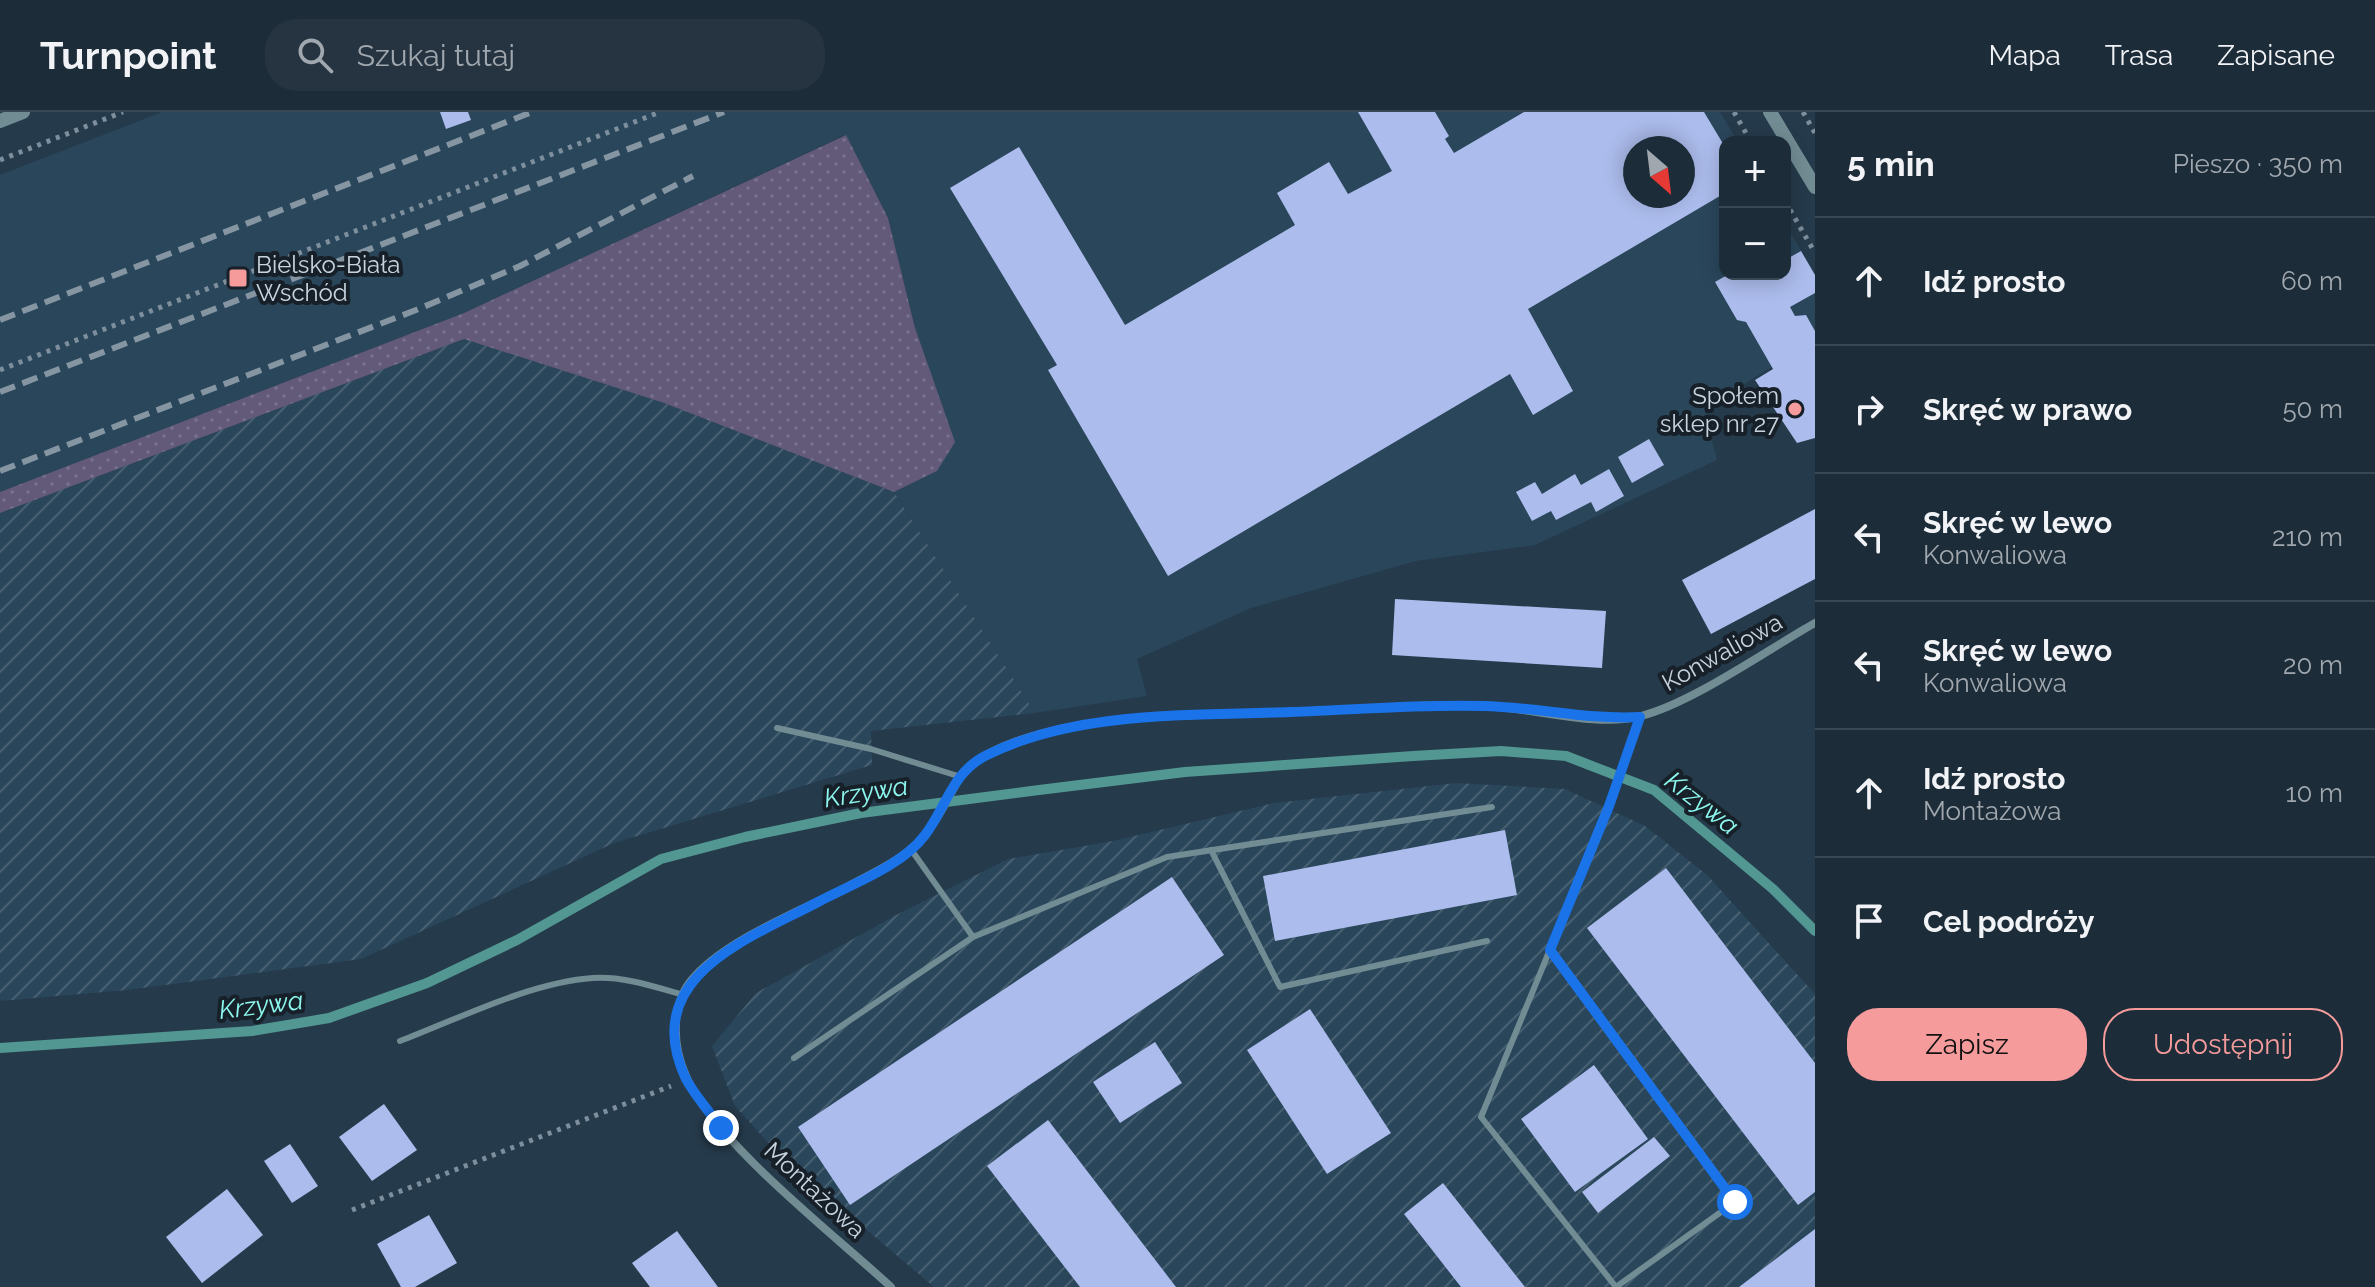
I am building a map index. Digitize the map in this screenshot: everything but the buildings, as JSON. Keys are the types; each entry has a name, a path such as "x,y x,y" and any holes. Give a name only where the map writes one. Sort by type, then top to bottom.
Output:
{"street":[{"path":"0,121 23,112"},
{"path":"1772,113 1815,187"},
{"name":"Konwaliowa","path":"687,1080 675,1045 677,1011 693,977 730,949 863,878 910,848 925,836 958,776 983,757 1015,742 1126,721 1485,706 1605,719 1640,717 1674,703 1815,623"},
{"name":"Montażowa","path":"687,1080 721,1128 758,1166 891,1287"}],"lane":[{"path":"1550,950 1735,1202 1616,1287 1481,1117 1609,806 1640,717"},
{"path":"777,728 871,749 958,776"},
{"path":"794,1058 973,937 1167,857 1492,807"},
{"path":"910,848 973,937"},
{"path":"1211,850 1280,987 1487,941"},
{"path":"400,1041 543,988 594,978 634,981 684,995"}],"path":[{"path":"0,160 123,112"},
{"path":"0,370 660,112"},
{"path":"1734,112 1748,136"},
{"path":"1803,112 1815,133"},
{"path":"1789,208 1815,253"},
{"path":"352,1210 687,1080"}],"shaded area":[{"path":"162,112 1720,112 1734,136 1719,136 1719,280 1791,280 1791,233 1815,274 1815,341 1704,408 1717,460 1535,545 1416,561 1251,608 1137,659 1147,696 1035,713 894,492 937,471 915,328 888,218 845,135 464,313 0,492 0,175"},
{"path":"846,135 888,218 915,328 955,442 937,471 894,492 664,403 464,339 0,513 0,492 464,313"},
{"path":"464,339 664,403 894,492 1035,713 871,731 872,765 614,843 361,959 127,990 0,1001 0,513"},
{"path":"1456,783 1565,789 1645,826 1707,875 1815,994 1815,1287 934,1287 782,1158 735,1106 712,1046 756,993 896,915 1008,859 1113,841 1274,803"}],"waterway":[{"name":"Krzywa","path":"0,1048 252,1031 329,1018 427,983 517,940 661,859 745,837 861,813 1185,772 1413,756 1501,751 1566,756 1654,790 1773,889 1815,931"}],"railway":[{"path":"0,320 532,112"},
{"path":"0,392 724,112"},
{"path":"0,471 416,310 520,266 693,176"}],"place":[{"name":"Bielsko-Biała Wschód","path":"238,278"},
{"name":"Społem sklep nr 27","path":"1795,409"}],"route":[{"path":"721,1128 687,1080 675,1045 677,1011 693,977 730,949 897,858 925,836 958,776 983,757 1015,742 1069,729 1126,721 1439,706 1485,706 1605,719 1640,717 1609,806 1550,950 1735,1202"}]}
